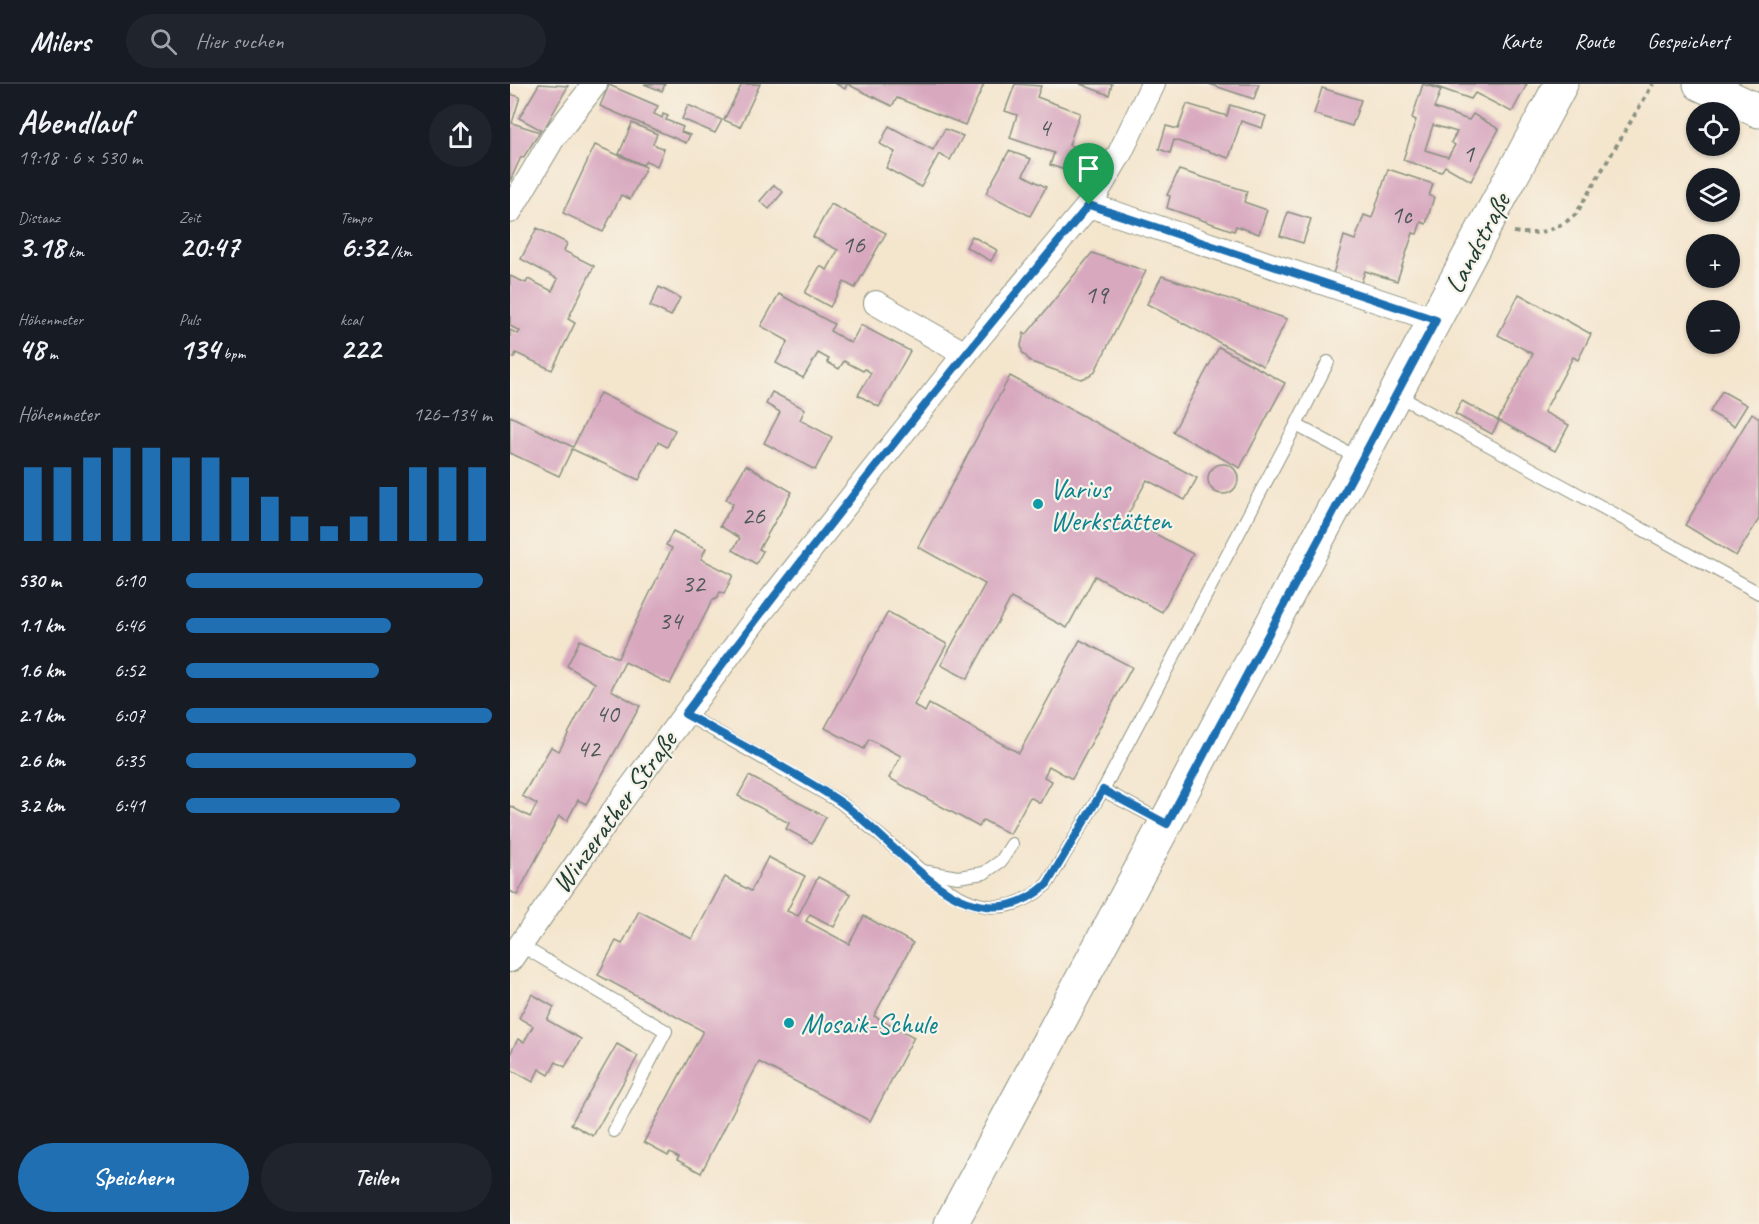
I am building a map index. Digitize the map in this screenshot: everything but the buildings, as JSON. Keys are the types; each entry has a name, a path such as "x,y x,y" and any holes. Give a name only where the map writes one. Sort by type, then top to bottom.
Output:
{"street":[{"path":"510,211 553,138 596,84"},
{"name":"Winzerather Straße","path":"515,952 757,617 965,354 1089,205 1120,153 1153,84"},
{"name":"Landstraße","path":"951,1224 1561,84"},
{"path":"1700,84 1759,111"},
{"path":"1089,205 1436,320"},
{"path":"876,303 965,354"}],"lane":[{"path":"685,714 840,802 950,894 967,902 1002,907 1033,896 1047,884 1103,790 1328,362"},
{"path":"1396,394 1759,593"},
{"path":"1296,425 1361,459"},
{"path":"1103,790 1161,835"},
{"path":"922,871 958,877 984,873 1000,861 1012,844"},
{"path":"515,952 666,1031 614,1131"}],"path":[{"path":"1488,223 1517,232 1536,233 1566,223 1576,214 1653,84"}],"place":[{"name":"Varius Werkstätten","path":"1038,504"},
{"name":"Mosaik-Schule","path":"789,1023"}],"route":[{"path":"1089,205 1436,320 1167,824 1103,790 1047,884 1033,896 1018,903 1002,907 985,906 967,902 950,894 861,817 840,802 685,714 757,617 965,354 1089,205"}]}
